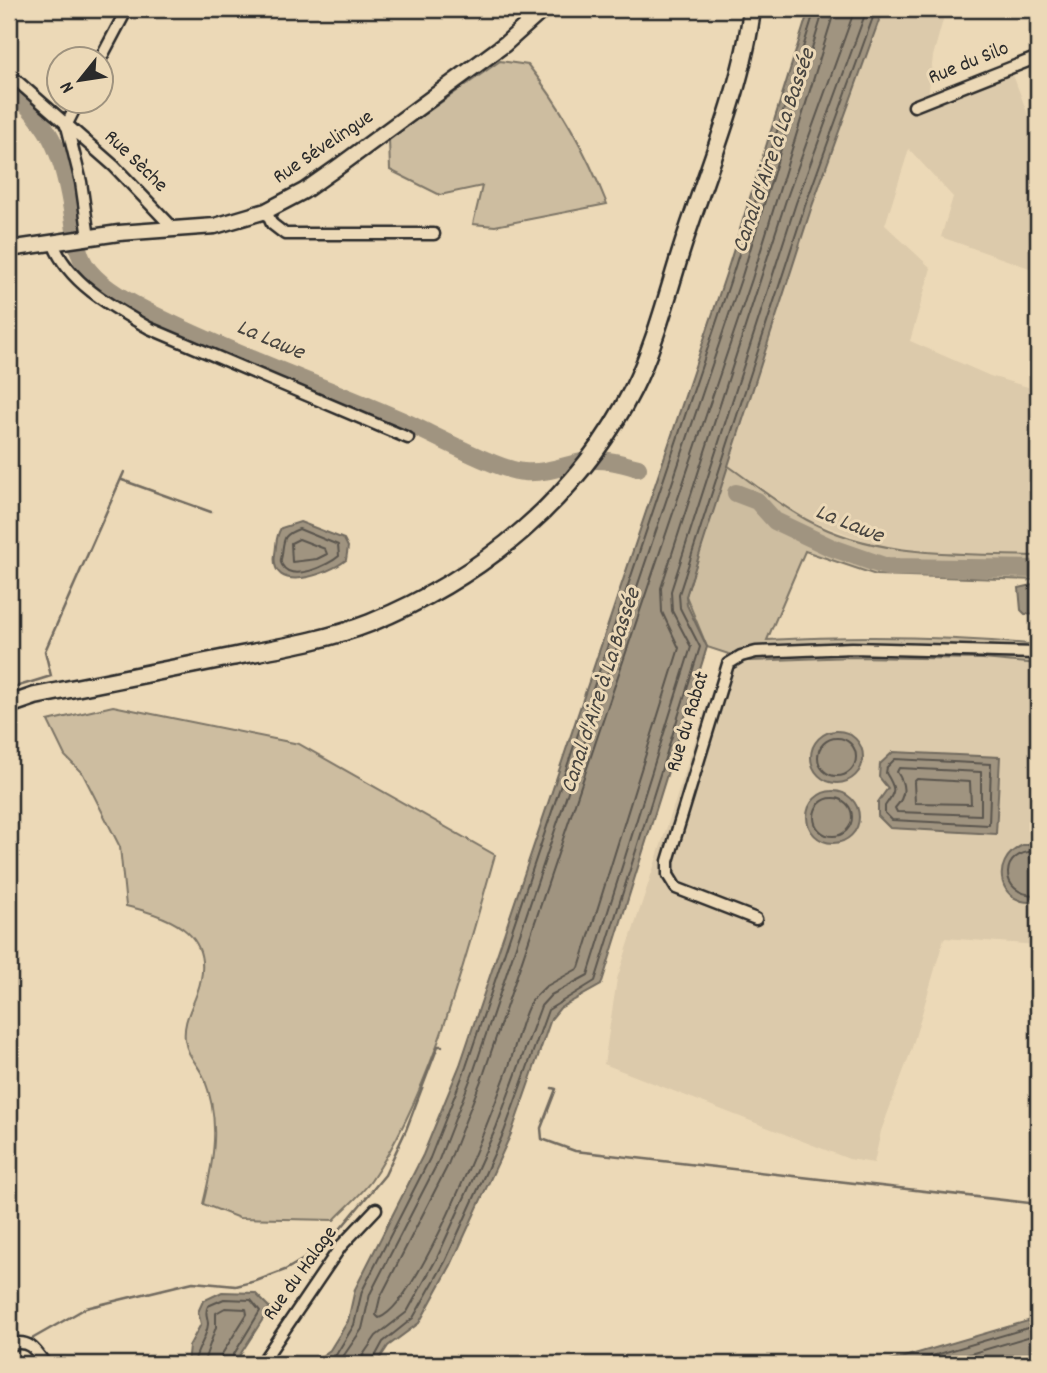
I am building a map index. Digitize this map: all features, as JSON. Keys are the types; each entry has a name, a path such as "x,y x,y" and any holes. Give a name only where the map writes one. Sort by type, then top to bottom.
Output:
{"main road":[{"name":"Rue Sévelingue","path":"10,249 86,238 215,226 265,211 304,191 338,167 505,44 544,9"},
{"path":"9,705 35,696 284,647 368,624 435,593 498,554 549,508 601,441 634,388 654,335 734,87 752,9"}],"street":[{"path":"107,46 127,9"},
{"name":"Rue du Silo","path":"914,106 1038,57"},
{"name":"Rue Sèche","path":"9,75 114,166 174,229"},
{"path":"66,126 71,116"},
{"name":"Rue Sèche","path":"66,126 80,182 86,238"},
{"path":"265,211 272,224 285,234 434,234"},
{"path":"59,242 66,265 113,308 149,328 408,438"},
{"path":"9,264 10,249"},
{"name":"Rue du Rabat","path":"756,919 676,888 668,875 668,860 728,664 741,656 756,652 852,648 1038,653"},
{"name":"Rue du Halage","path":"261,1364 341,1246 376,1209"},
{"path":"9,1345 27,1343 34,1347 45,1364"}],"shaded area":[{"path":"883,9 946,9 933,56 927,107 1012,72 1038,142 1038,271 941,237 953,197 909,149 885,225 931,268 910,341 990,376 1038,390 1038,556 938,555 887,549 806,519 727,465 811,209"},
{"path":"500,61 528,65 552,97 591,167 607,204 495,226 473,224 482,186 440,195 390,170 389,139"},
{"path":"727,465 807,520 863,542 920,552 1038,556 1038,580 876,575 805,551 767,640 903,637 1038,645 1038,664 983,659 852,657 750,661 707,647 686,596"},
{"path":"770,659 983,659 1038,664 1038,945 944,938 911,1051 881,1131 874,1163 849,1159 604,1064 617,979 721,662 732,665"},
{"path":"113,706 299,744 495,855 445,1024 412,1107 393,1146 371,1181 334,1220 239,1218 203,1204 213,1156 213,1110 204,1078 188,1051 185,1040 186,1022 202,973 201,956 196,943 175,923 126,906 120,847 83,774 65,756 48,721"}],"water":[{"name":"Canal d'Aire à La Bassée","path":"809,9 883,9 811,209 686,596 687,605 707,647 601,985 560,1008 551,1019 511,1134 451,1265 419,1323 388,1346 376,1364 311,1364 330,1350 348,1321 355,1289 423,1155 460,1065 727,271"},
{"path":"300,522 344,539 348,547 346,560 327,571 302,578 281,575 276,567 275,554 278,535 281,528"},
{"path":"1038,585 1038,615 1025,614 1021,610 1019,588"},
{"path":"837,731 856,738 863,757 856,776 837,783 818,776 811,757 818,738"},
{"path":"893,752 1000,757 996,834 890,828 878,816 878,802 888,788 879,777 880,764"},
{"path":"833,791 852,798 859,817 852,836 833,843 814,836 807,817 814,798"},
{"path":"1023,845 1038,845 1038,901 1025,902 1015,898 1007,891 1003,882 1005,862 1012,852"},
{"path":"222,1292 255,1293 270,1308 234,1364 187,1364 189,1346 201,1324 198,1312 203,1301"},
{"path":"1038,1318 1038,1364 880,1364"}],"waterway":[{"name":"La Lawe","path":"9,88 37,116 61,160 81,258 96,279 124,299 193,334 513,470 532,472 599,460 638,468"},
{"path":"9,689 51,676 45,651 124,472"},
{"path":"122,480 211,512"},
{"name":"La Lawe","path":"736,493 757,501 775,521 830,547 887,567 1038,569"},
{"path":"30,1340 86,1308 193,1282 236,1286 256,1281 285,1270 326,1246 385,1175 406,1130 438,1046 442,1046"},
{"path":"552,1088 556,1089 541,1128 542,1139 575,1151 1038,1204"}]}
